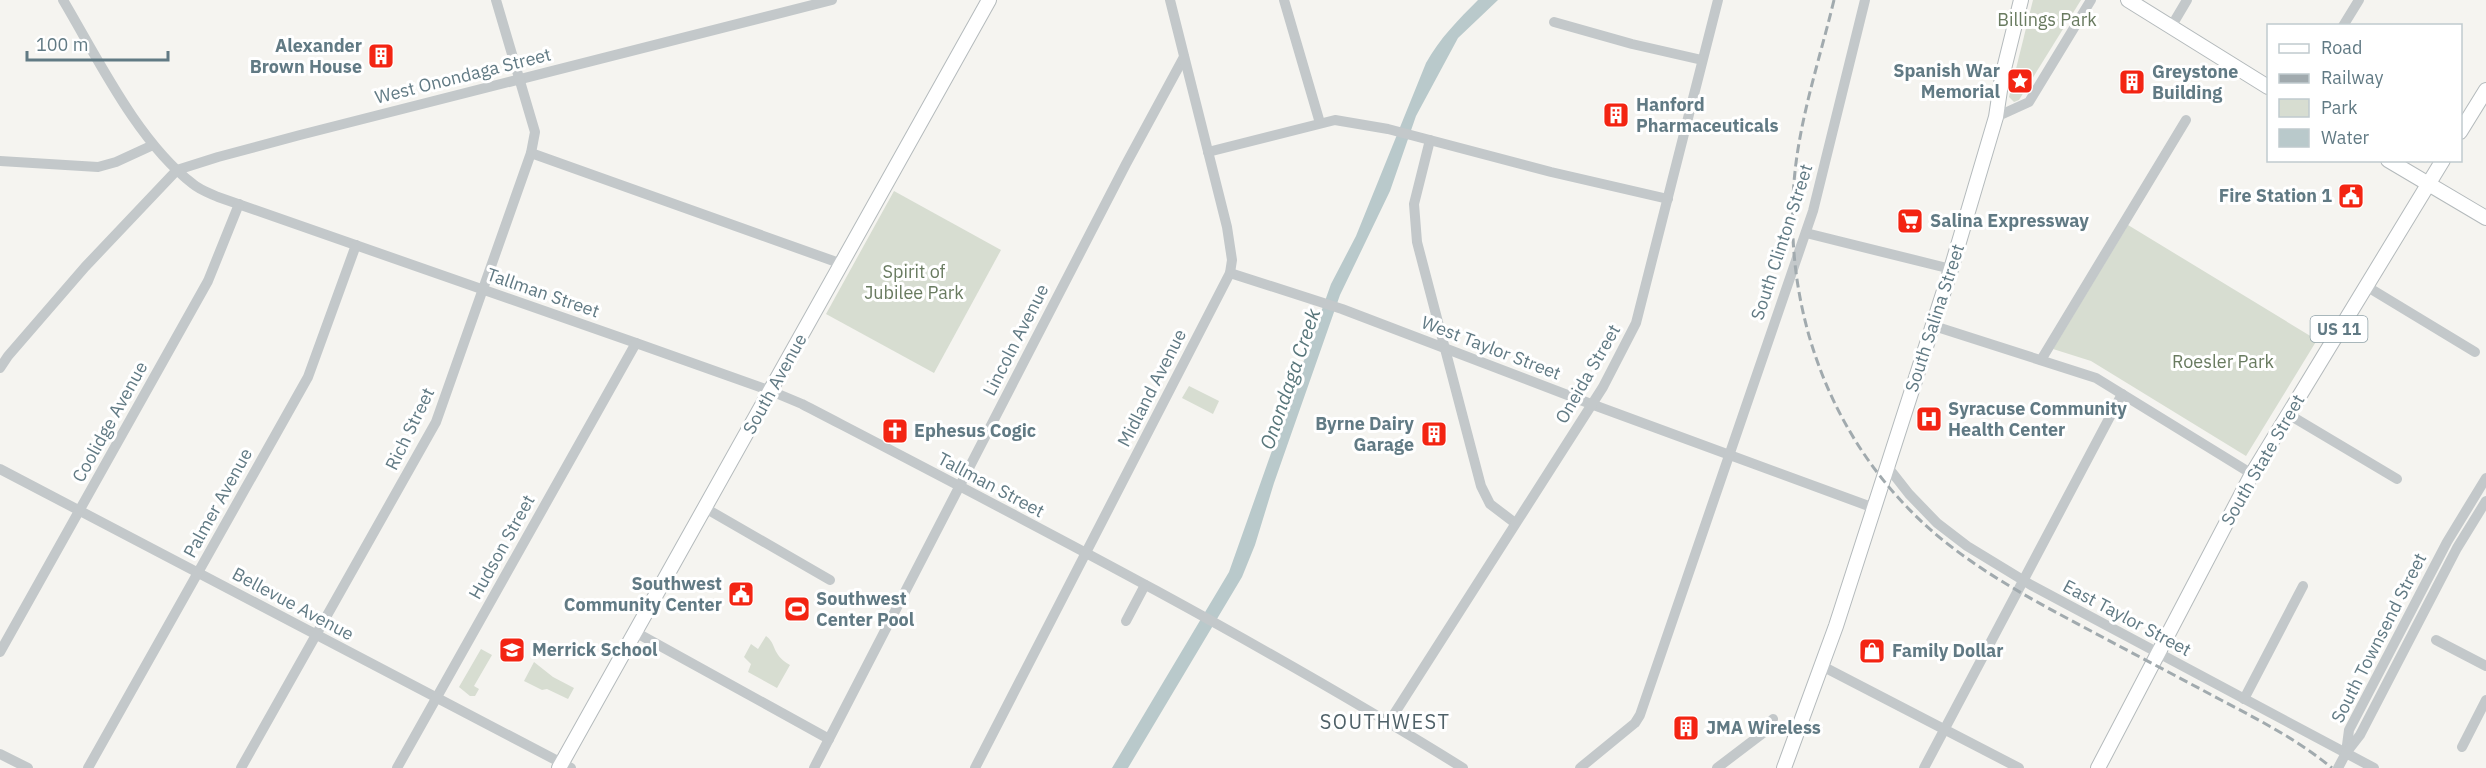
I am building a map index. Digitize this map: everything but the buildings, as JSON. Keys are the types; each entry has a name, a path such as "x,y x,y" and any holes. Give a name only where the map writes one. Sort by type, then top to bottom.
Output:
{"main road":[{"name":"South Avenue","path":"564,766 635,632 989,0"},
{"name":"South Salina Street","path":"1784,768 1822,666 1952,269 1996,117 2002,77 2021,0"},
{"path":"2128,0 2267,86"},
{"path":"2462,129 2486,90"},
{"path":"2391,162 2486,218"},
{"name":"South State Street","path":"2098,768 2252,474 2442,162"}],"street":[{"path":"0,368 85,267 177,170 153,145 117,91 63,0"},
{"name":"Rich Street","path":"241,768 436,422 531,153 534,132 496,0"},
{"name":"West Onondaga Street","path":"177,170 300,135 832,0"},
{"name":"Midland Avenue","path":"975,768 1230,273 1232,260 1227,227 1170,0"},
{"path":"1284,0 1320,123"},
{"name":"Oneida Street","path":"1389,722 1591,405 1636,323 1718,0"},
{"name":"South Clinton Street","path":"1580,768 1635,723 1640,715 1813,211 1865,0"},
{"path":"1996,117 2029,102 2091,0"},
{"path":"2171,27 2187,0"},
{"path":"2344,24 2359,0"},
{"path":"1554,22 1632,44 1702,60"},
{"name":"Lincoln Avenue","path":"814,768 1126,164 1184,57"},
{"path":"1208,152 1335,120 1388,129 1551,172 1668,199"},
{"path":"2041,360 2186,120"},
{"path":"1430,140 1417,188 1414,223 1417,242 1485,497 1490,504 1515,523"},
{"path":"0,161 98,167 116,162 153,145"},
{"path":"531,153 842,264"},
{"name":"Tallman Street","path":"177,170 195,186 239,204 636,343 802,404 1220,624 1389,722 1462,768"},
{"name":"Coolidge Avenue","path":"0,652 208,281 239,204"},
{"path":"1806,233 1952,269"},
{"name":"Palmer Avenue","path":"88,768 308,377 356,244"},
{"name":"West Taylor Street","path":"1230,273 1342,309 1591,405 1874,508"},
{"path":"2366,286 2475,352"},
{"path":"1934,326 2096,378 2252,474"},
{"name":"Hudson Street","path":"398,768 636,343"},
{"path":"1924,768 2122,394"},
{"path":"2288,414 2397,479"},
{"name":"East Taylor Street","path":"1887,466 1909,494 1937,523 1967,546 2024,581 2374,768"},
{"name":"Bellevue Avenue","path":"0,469 564,766"},
{"name":"South Townsend Street","path":"2346,753 2349,730 2403,623 2486,478"},
{"name":"South Townsend Street","path":"2346,753 2360,735 2414,630 2486,501"},
{"path":"705,508 830,580"},
{"path":"2461,520 2471,526"},
{"path":"1126,621 1145,585"},
{"path":"2244,699 2303,586"},
{"path":"2403,623 2414,630"},
{"path":"635,632 829,739"},
{"path":"2436,640 2486,666"},
{"path":"1822,666 2019,768"},
{"path":"2462,747 2486,700"},
{"path":"1717,768 1767,730 1773,719"},
{"path":"2338,768 2346,753"},
{"path":"0,754 28,768"}],"green space":[{"name":"Billings Park","path":"2033,0 2081,0 2019,100 2014,102 2009,97"},
{"name":"Spirit of Jubilee Park","path":"894,191 1001,250 934,373 826,314"},
{"name":"Roesler Park","path":"2128,225 2317,340 2246,456 2091,361 2053,349"},
{"path":"1189,386 1219,401 1213,414 1182,398"},
{"path":"766,636 780,657 790,665 777,688 748,672 751,664 744,657 751,644 758,649"},
{"path":"481,649 492,655 474,686 479,689 475,696 470,696 459,687"},
{"path":"534,662 553,677 574,688 568,699 524,681"}],"water":[{"path":"1478,0 1498,0 1458,38 1416,116 1390,191 1340,295 1242,577 1128,768 1112,768 1229,572 1331,284 1356,236 1426,63 1443,37"}],"railway":[{"path":"1834,0 1808,101 1796,163 1793,216 1796,269 1805,321 1821,371 1843,419 1871,464 1904,504 1944,541 1979,566 2053,611 2292,739 2332,768"}],"place":[{"name":"Alexander Brown House","path":"381,56"},
{"name":"Spanish War Memorial","path":"2020,81"},
{"name":"Greystone Building","path":"2132,82"},
{"name":"Hanford Pharmaceuticals","path":"1616,115"},
{"name":"Fire Station 1","path":"2351,196"},
{"name":"Salina Expressway","path":"1910,221"},
{"name":"Syracuse Community Health Center","path":"1929,419"},
{"name":"Ephesus Cogic","path":"895,431"},
{"name":"Byrne Dairy Garage","path":"1434,434"},
{"name":"Southwest Community Center","path":"741,594"},
{"name":"Southwest Center Pool","path":"797,609"},
{"name":"Merrick School","path":"512,650"},
{"name":"Family Dollar","path":"1872,651"},
{"name":"JMA Wireless","path":"1686,728"}],"district":[{"name":"SOUTHWEST","path":"1385,722"}],"water label":[{"name":"Onondaga Creek","path":"1290,379"}]}
